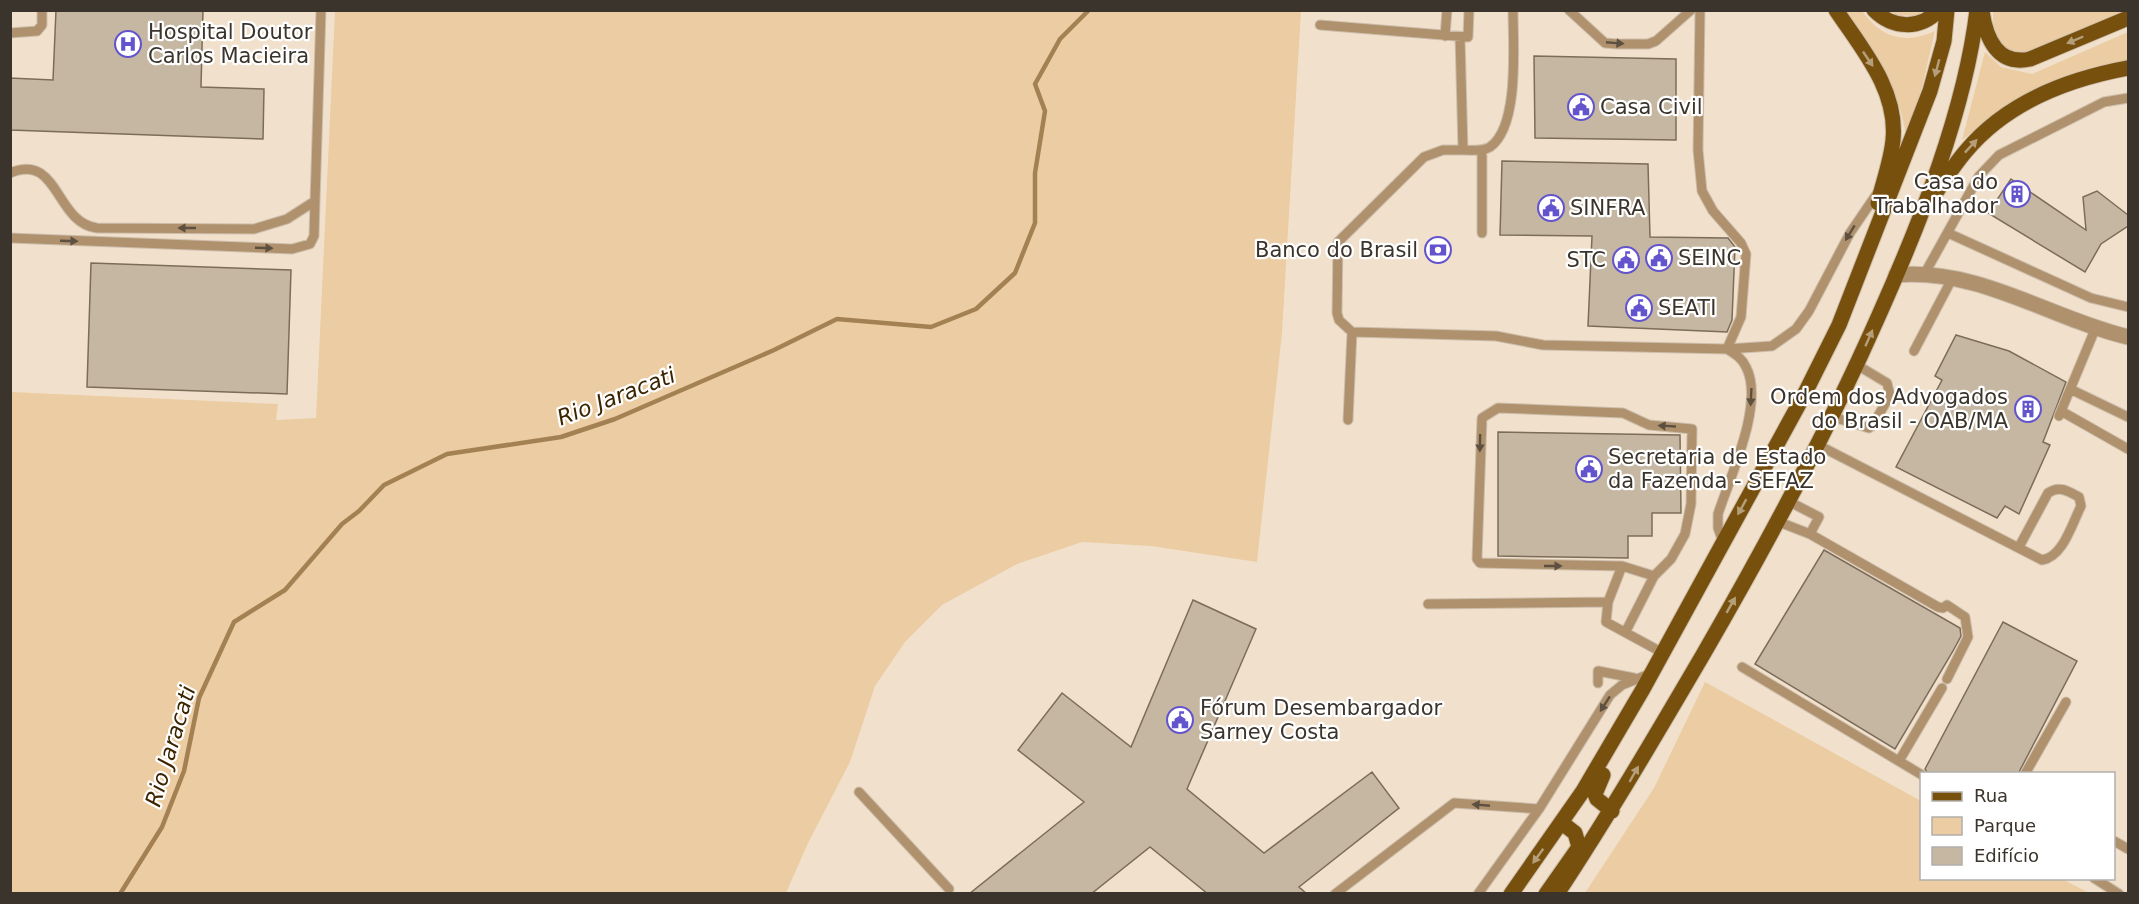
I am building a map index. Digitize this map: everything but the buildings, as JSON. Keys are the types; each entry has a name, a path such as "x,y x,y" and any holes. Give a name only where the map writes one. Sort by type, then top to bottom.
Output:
{"main road":[{"path":"1836,10 1878,74 1887,93 1893,116 1893,138 1861,267"},
{"path":"1874,10 1889,22 1906,26 1922,22 1939,10"},
{"path":"1511,894 1562,823 1639,684 1652,673 1804,395 1839,325 1930,91 1944,41 1947,10"},
{"path":"1980,10 1990,42 2000,54 2017,60 2030,59 2128,18"},
{"path":"1557,894 1612,811 1779,522 1833,417 1924,210 1968,63 1980,10"},
{"path":"1924,210 1966,152 2004,116 2031,99 2076,79 2128,68"},
{"path":"1612,811 1597,799 1596,788 1638,715 1639,684"},
{"path":"1546,894 1579,847 1575,833 1562,823"}],"street":[{"path":"1896,275 1925,273 1953,277 2128,337"}],"lane":[{"path":"10,33 37,31 42,25 42,10"},
{"path":"10,238 292,249 310,244 314,236 321,10"},
{"path":"1445,36 1447,10"},
{"path":"1463,150 1464,37 1469,10"},
{"path":"1513,10 1511,104 1498,139 1482,151 1443,150 1424,158 1338,242 1337,313 1339,320 1352,332 1496,336 1543,345 1727,349 1772,346 1797,329 1809,312 1850,232 1883,184"},
{"path":"1569,10 1605,43 1617,44 1648,44 1656,41 1691,10"},
{"path":"1700,10 1698,150 1702,191 1713,211 1741,243 1746,254 1741,317 1727,349"},
{"path":"1320,25 1464,37"},
{"path":"1925,273 1979,176 1999,155 2104,102 2128,98"},
{"path":"1482,151 1482,233"},
{"path":"10,173 29,169 40,172 55,187 71,216 88,227 97,228 254,229 287,219 315,201"},
{"path":"1948,232 2091,298 2128,307"},
{"path":"1914,351 1953,277"},
{"path":"2096,327 2060,413 2128,449"},
{"path":"1348,420 1352,332"},
{"path":"1723,542 1718,528 1718,514 1746,430 1752,395 1748,369 1741,358 1727,349"},
{"path":"1833,417 1869,428 1890,395 1887,383 1857,365"},
{"path":"2070,389 2128,417"},
{"path":"1626,630 1654,576 1671,560 1685,534 1691,504 1692,429 1649,425 1623,413 1498,408 1488,412 1482,418 1478,560 1480,563 1622,566 1654,576"},
{"path":"1818,446 2042,560 2054,556 2081,506 2079,497 2063,489 2054,489 2048,493 2019,547"},
{"path":"1790,502 1819,517 1810,534"},
{"path":"1779,522 1810,534 1938,607 1943,608 1947,605 1965,616 1968,637 1899,761"},
{"path":"1622,566 1608,602 1606,622 1626,630 1663,653"},
{"path":"1428,604 1608,602"},
{"path":"1743,667 1920,774"},
{"path":"1598,683 1598,671 1639,684"},
{"path":"1478,894 1539,810 1610,695 1639,684"},
{"path":"2026,772 2066,702"},
{"path":"859,792 949,889"},
{"path":"1335,894 1454,803 1539,810"},
{"path":"2096,880 2119,894"}],"green space":[{"path":"335,11 1301,11 1282,333 1257,562 1151,546 1082,542 1017,564 942,605 905,642 875,686 850,762 808,843 786,893 11,893 11,392 278,404 276,420 316,418"},
{"path":"1844,11 1862,11 1877,27 1894,36 1913,38 1935,31 1922,87 1906,137 1898,102 1891,86 1874,55"},
{"path":"1890,11 1923,11 1917,16 1896,15"},
{"path":"1993,11 2127,11 2033,51 2022,52 2006,48 2001,43 1995,30"},
{"path":"2128,32 2128,61 2105,64 2061,78 1999,112 1962,140 1985,52 2001,67 2032,74"},
{"path":"1705,682 1920,800 1920,880 2064,880 2089,893 1585,893 1654,788"}],"waterway":[{"name":"Rio Jaracati","path":"120,894 162,827 184,771 199,698 234,622 285,590 342,524 359,511 384,485 447,454 561,437 615,419 774,350 837,319 931,327 976,309 1015,273 1035,223 1035,173 1045,111 1035,84 1060,39 1089,10"}],"place":[{"name":"Hospital Doutor Carlos Macieira","path":"128,44"},
{"name":"Casa Civil","path":"1581,107"},
{"name":"Casa do Trabalhador","path":"2017,194"},
{"name":"SINFRA","path":"1551,208"},
{"name":"Banco do Brasil","path":"1438,250"},
{"name":"SEINC","path":"1659,258"},
{"name":"STC","path":"1626,260"},
{"name":"SEATI","path":"1639,308"},
{"name":"Ordem dos Advogados do Brasil - OAB/MA","path":"2028,409"},
{"name":"Secretaria de Estado da Fazenda - SEFAZ","path":"1589,469"},
{"name":"Fórum Desembargador Sarney Costa","path":"1180,720"}]}
